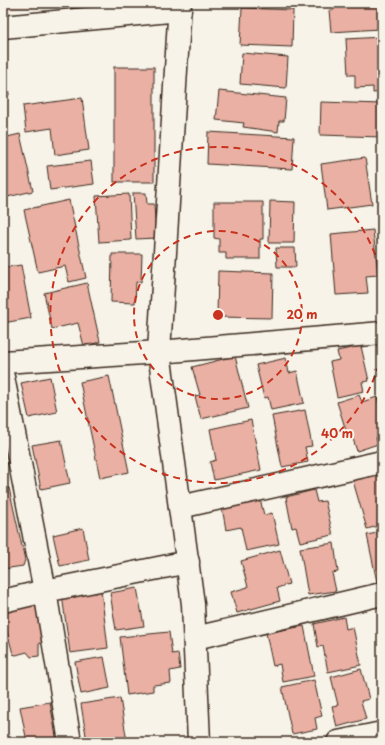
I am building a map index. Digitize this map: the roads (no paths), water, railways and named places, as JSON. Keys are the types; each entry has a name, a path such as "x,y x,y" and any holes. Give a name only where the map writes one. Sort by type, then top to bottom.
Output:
{"street":[{"path":"3,27 180,6 160,352 194,604 199,742"},
{"path":"3,362 160,352 382,333"},
{"path":"3,377 44,591 70,742"},
{"path":"180,507 382,462"},
{"path":"3,601 44,591 188,562"},
{"path":"195,638 382,594"},
{"path":"338,742 382,732"}]}
